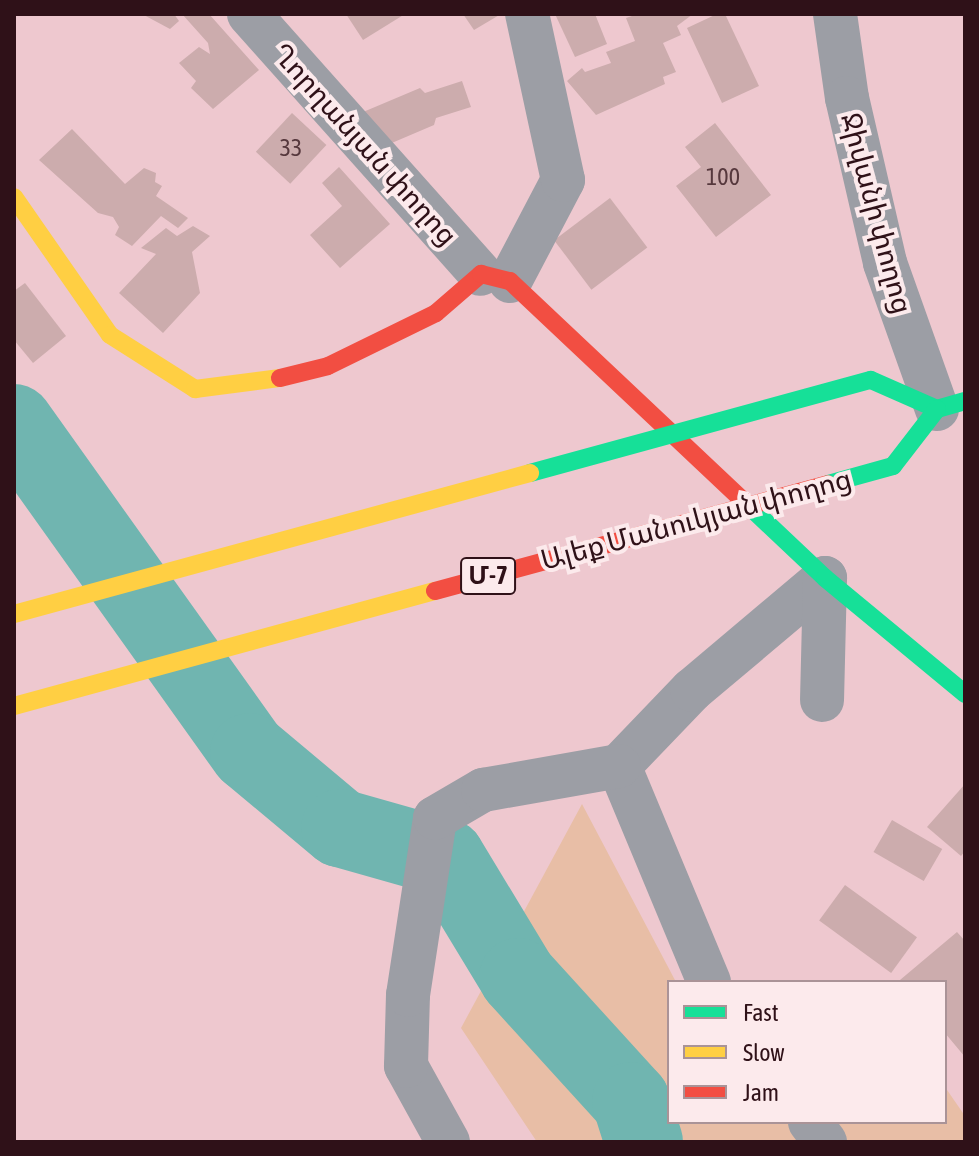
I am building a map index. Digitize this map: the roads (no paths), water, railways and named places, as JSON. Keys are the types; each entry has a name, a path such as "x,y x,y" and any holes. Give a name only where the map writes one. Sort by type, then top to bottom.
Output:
{"main road":[{"path":"14,197 110,335 195,389 256,384 328,366 436,313 496,277 825,578 965,694"},
{"path":"14,614 871,380 951,405"},
{"name":"Ալեք Մանուկյան փողոց","path":"14,706 893,466 951,405"}],"street":[{"name":"Ղորղանյան փողոց","path":"249,14 496,277"},
{"path":"496,277 563,180 527,14"},
{"name":"Ջիվանի փողոց","path":"835,14 847,98 885,263 951,405"},
{"path":"822,700 825,578"},
{"path":"448,1142 406,1066 416,942 435,818 483,790 619,766 692,690 825,578"},
{"path":"619,766 708,980"},
{"path":"812,1124 825,1142"}],"waterway":[{"path":"14,423 249,752 340,828 446,858 518,977 631,1101 644,1142"}]}
